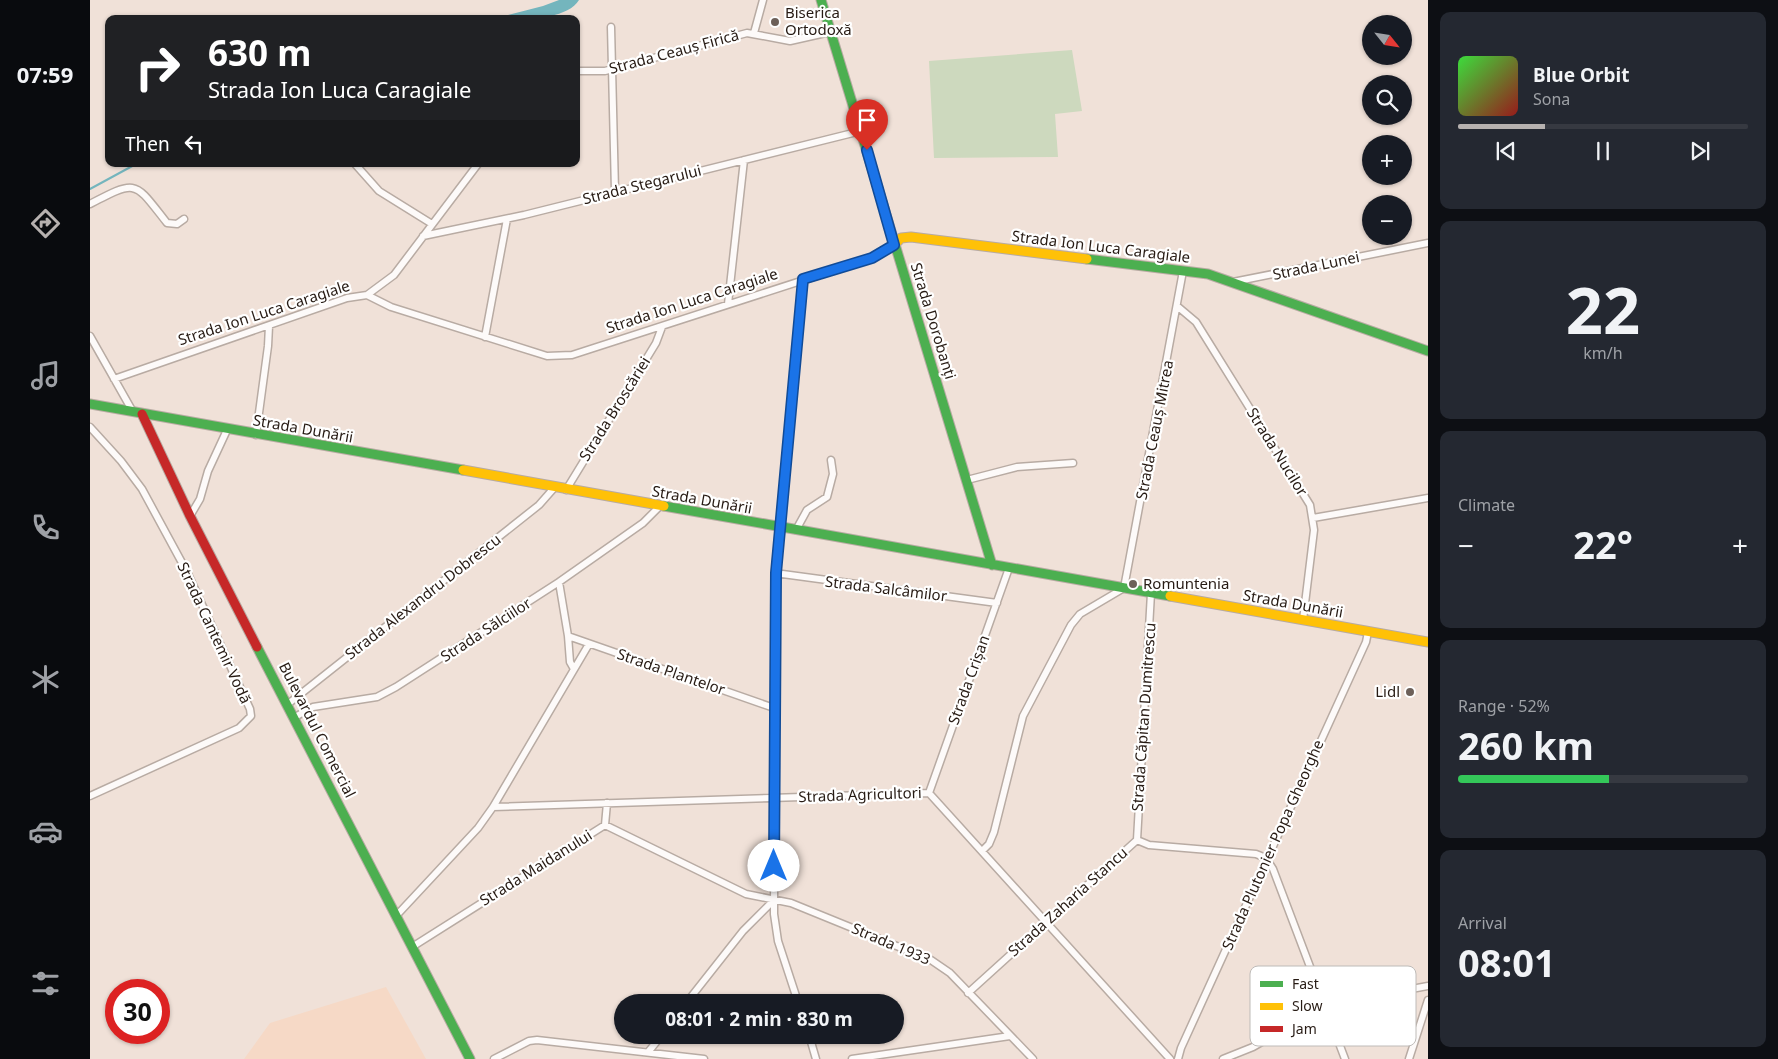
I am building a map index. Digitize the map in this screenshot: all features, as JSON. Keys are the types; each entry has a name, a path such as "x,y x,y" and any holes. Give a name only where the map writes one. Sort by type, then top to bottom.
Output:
{"main road":[{"name":"Strada Dorobanți","path":"821,0 992,565"},
{"name":"Strada Ion Luca Caragiale","path":"894,245 901,238 911,237 1208,274 1428,351"},
{"name":"Strada Dunării","path":"90,404 1428,642"},
{"name":"Bulevardul Comercial","path":"138,413 470,1059"}],"street":[{"path":"754,33 762,0"},
{"path":"611,27 615,191"},
{"name":"Strada Ceauș Firică","path":"580,71 611,69 700,44 754,33 790,41 830,32"},
{"name":"Strada Stegarului","path":"423,236 507,218 862,131"},
{"path":"728,304 744,160"},
{"path":"358,167 379,191 432,224"},
{"path":"367,295 394,275 476,167"},
{"path":"90,204 124,187 133,187 141,191 168,223 177,224 184,219"},
{"path":"485,337 507,218"},
{"name":"Strada Lunei","path":"1232,282 1428,243"},
{"name":"Strada Ion Luca Caragiale","path":"114,379 347,298 367,295 391,307 547,356 572,355 872,258 894,245"},
{"name":"Strada Ceauș Mitrea","path":"1124,588 1183,271"},
{"path":"795,994 778,941 774,900 774,708 778,527 803,279"},
{"name":"Strada Nucilor","path":"1178,306 1196,322 1302,492 1313,518 1303,620"},
{"path":"256,435 269,326"},
{"name":"Strada Broscăriei","path":"566,490 656,343 662,327"},
{"path":"90,336 114,379 138,413"},
{"name":"Strada Cantemir Vodă","path":"90,427 122,461 142,489 187,572 250,709 251,716 239,728 90,796"},
{"path":"190,516 200,499 208,471 228,430"},
{"path":"796,530 807,510 827,497 833,474 831,460"},
{"path":"967,480 1017,467 1073,463"},
{"name":"Strada Alexandru Dobrescu","path":"288,704 539,505 554,488"},
{"path":"1313,518 1428,498"},
{"name":"Strada Sălciilor","path":"294,717 313,707 377,697 396,687 559,582 644,523 660,506"},
{"name":"Strada Crișan","path":"929,793 1009,568"},
{"name":"Strada Salcâmilor","path":"776,573 997,603"},
{"path":"559,582 568,636 570,662 574,668"},
{"path":"982,851 989,844 994,832 1023,716 1067,633 1080,614 1124,588"},
{"name":"Strada Căpitan Dumitrescu","path":"1137,840 1151,593"},
{"name":"Strada Plutonier Popa Gheorghe","path":"1178,1059 1181,1048 1368,632"},
{"name":"Strada Plantelor","path":"568,636 774,708"},
{"path":"396,916 478,828 493,807 589,644"},
{"name":"Strada Agricultori","path":"493,807 929,793 1170,1059"},
{"path":"605,825 607,803"},
{"name":"Strada Maidanului","path":"412,947 605,825 746,894 774,900"},
{"name":"Strada Zaharia Stancu","path":"968,992 1137,840 1149,845 1256,854 1266,858"},
{"path":"1266,858 1273,869 1310,966"},
{"path":"693,994 756,916 774,900"},
{"name":"Strada 1933","path":"774,900 791,903 931,960 950,973 1033,1059"},
{"path":"1416,1037 1428,1000"},
{"path":"852,1059 1010,1036"},
{"path":"494,1059 529,1041 537,1040 649,1051 704,1059"},
{"path":"649,1051 655,1044"},
{"path":"812,1044 816,1059"},
{"path":"1223,1059 1255,1046"},
{"path":"1339,1046 1344,1059"},
{"path":"1409,1059 1413,1046"}],"shaded area":[{"path":"386,987 426,1059 244,1059 270,1023"}],"green space":[{"path":"1072,50 1082,111 1055,114 1058,157 934,158 929,61"}],"water":[{"path":"559,0 579,0 572,7 555,15 508,15"}],"waterway":[{"path":"90,189 130,167"}],"traffic: fast":[{"path":"821,0 992,565"},
{"path":"1087,259 1208,274 1428,351"},
{"path":"90,404 463,470"},
{"path":"664,506 1170,596"},
{"path":"257,647 470,1059"}],"traffic: slow":[{"path":"894,245 901,238 911,237 1087,259"},
{"path":"463,470 664,506"},
{"path":"1170,596 1428,642"}],"traffic: jam":[{"path":"142,414 190,516 257,647"}],"place":[{"name":"Biserica Ortodoxă","path":"775,22"},
{"name":"Romuntenia","path":"1133,584"},
{"name":"Lidl","path":"1410,692"}],"route":[{"path":"774,866 778,527 803,279 878,256 894,245 867,150"}]}
